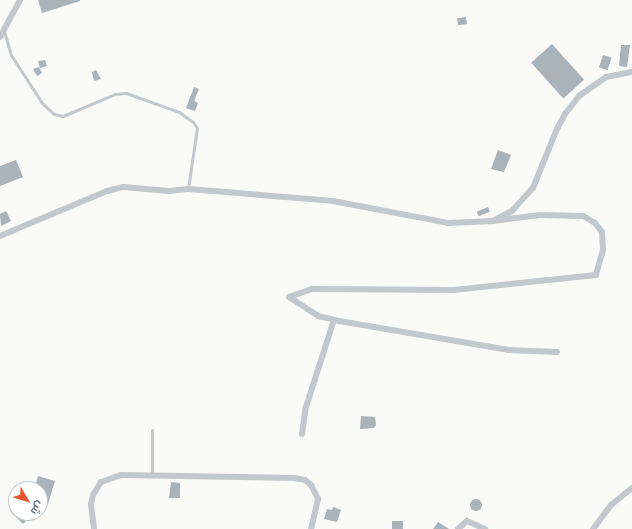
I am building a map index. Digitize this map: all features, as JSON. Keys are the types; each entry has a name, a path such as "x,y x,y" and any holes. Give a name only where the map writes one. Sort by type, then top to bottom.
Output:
{"street":[{"path":"0,38 20,0"},
{"path":"493,222 512,211 534,188 560,124 579,96 606,77 632,72"},
{"path":"0,236 116,188 169,190 188,189 333,202 448,223 493,222 540,215 583,216 595,223 602,232 603,250 596,274 454,290 312,289 289,297 318,316 334,320 508,350 557,352"},
{"path":"302,434 306,407 334,320"},
{"path":"94,529 91,504 101,482 121,475 305,480 311,485 318,499 311,529"},
{"path":"593,529 611,505 632,488"},
{"path":"458,529 467,520 486,529"}],"lane":[{"path":"4,30 11,55 42,103 54,114 63,116 115,94 126,93 179,112 193,122 197,128 188,189"},
{"path":"152,430 152,476"}],"building":[{"path":"38,0 80,0 80,1 42,13"},
{"path":"466,17 467,24 458,25 457,18"},
{"path":"552,44 584,80 563,98 531,63"},
{"path":"621,45 630,45 627,67 619,66"},
{"path":"603,55 612,58 608,70 599,67"},
{"path":"45,60 47,66 40,68 38,61"},
{"path":"39,67 42,73 37,76 33,69"},
{"path":"96,70 101,79 94,81 92,72"},
{"path":"194,87 199,89 194,101 198,103 195,111 186,108"},
{"path":"498,150 511,155 504,172 491,169"},
{"path":"16,160 23,177 0,186 0,166"},
{"path":"488,207 490,212 479,216 477,211"},
{"path":"6,211 11,221 1,226 0,214"},
{"path":"361,416 375,417 376,425 374,428 360,429"},
{"path":"38,476 55,481 48,504 48,481 36,481"},
{"path":"171,482 180,483 180,498 169,498"},
{"path":"474,499 478,499 482,505 478,511 474,511 470,507 470,503"},
{"path":"333,507 341,510 337,522 324,519 327,509 332,510"},
{"path":"392,521 403,521 403,529 392,529"},
{"path":"438,522 449,529 433,529"}]}
